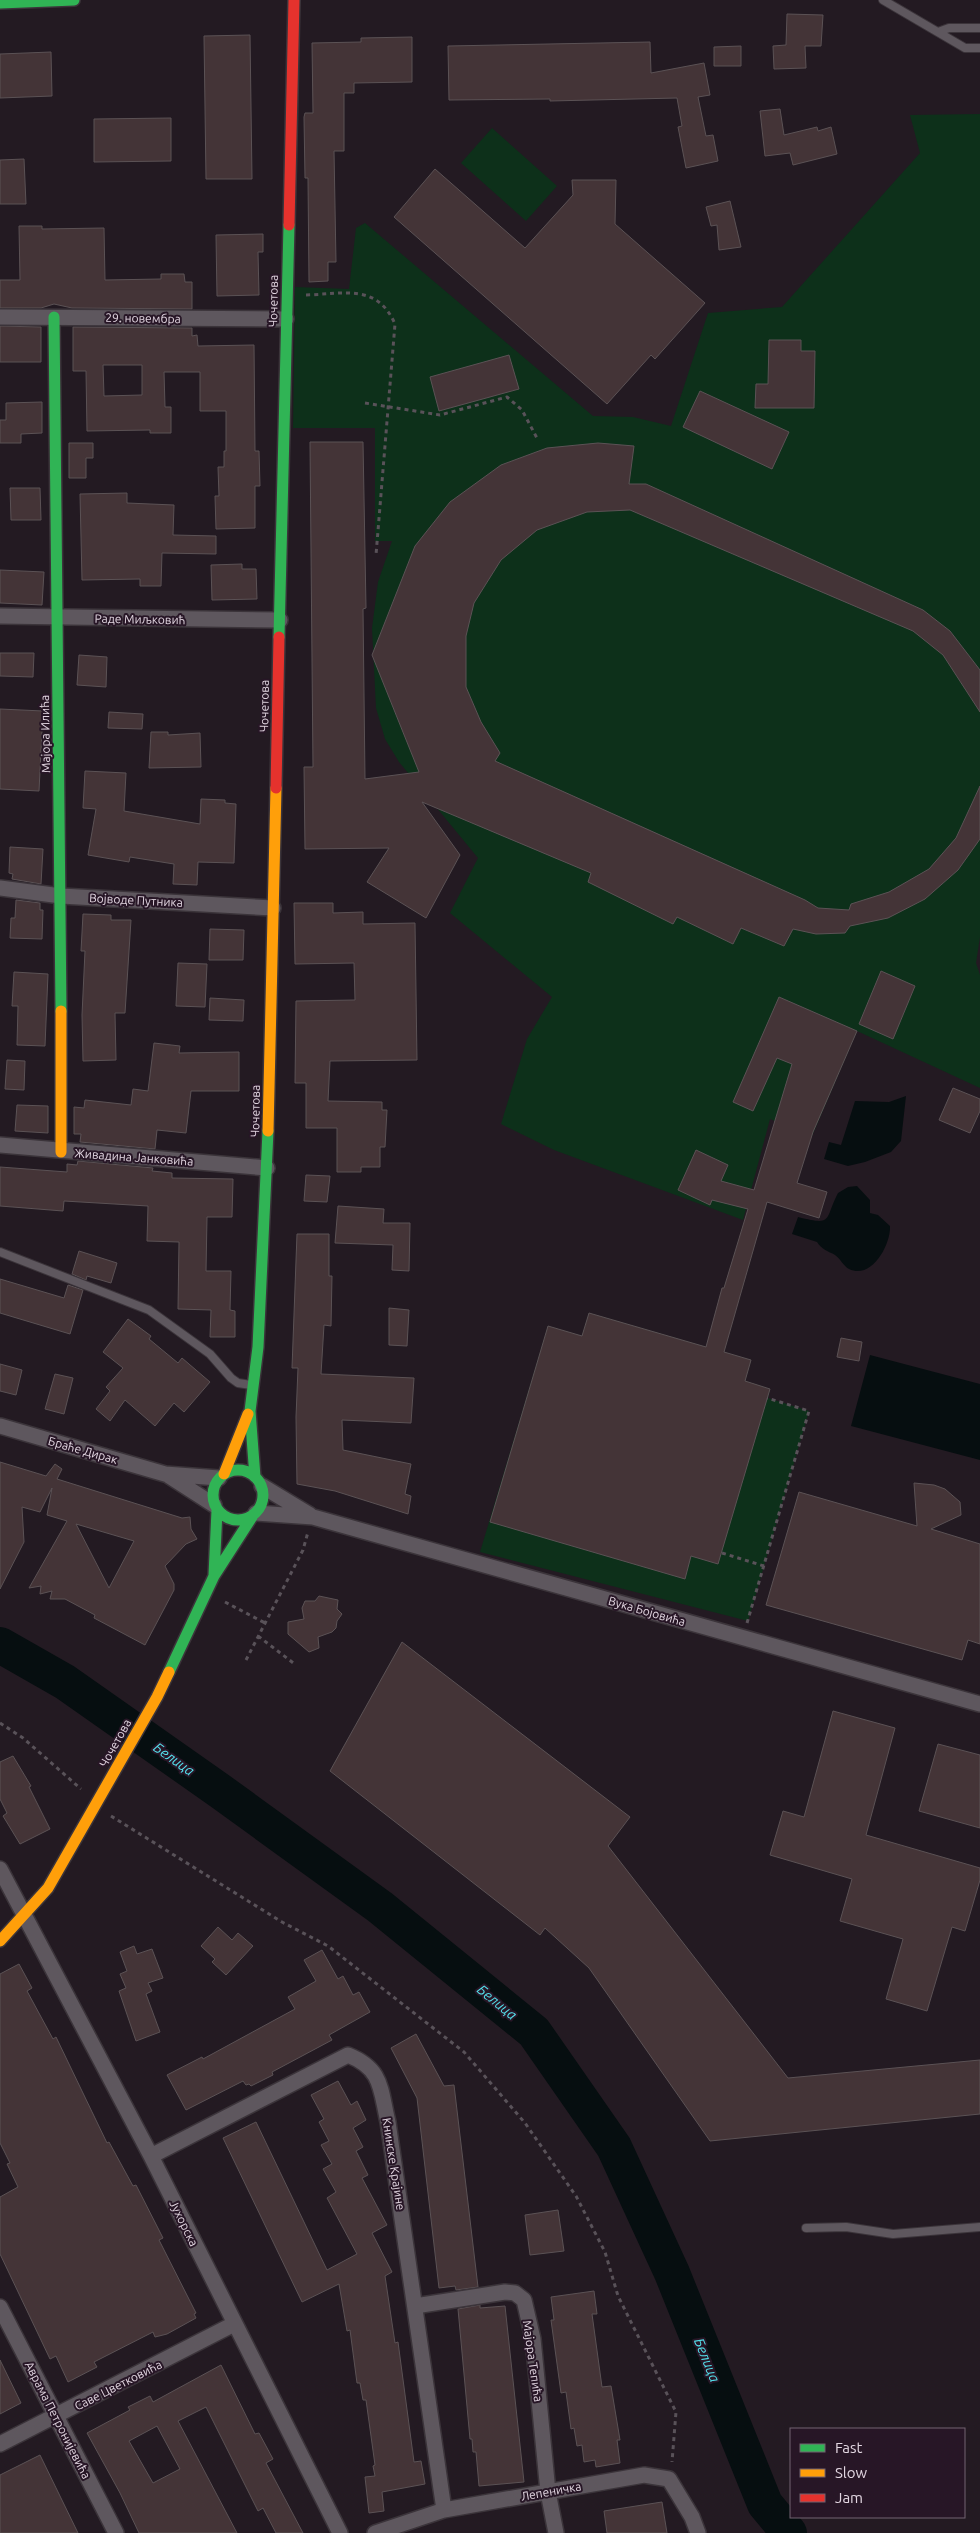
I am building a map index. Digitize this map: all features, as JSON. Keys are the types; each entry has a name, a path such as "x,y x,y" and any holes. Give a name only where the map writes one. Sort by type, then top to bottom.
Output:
{"street":[{"path":"0,3 74,0"},
{"name":"Чочетова","path":"0,1941 6,1938 48,1888 157,1697 214,1576 263,1498 258,1482 250,1411 258,1347 267,1168 294,0"},
{"name":"29. новембра","path":"0,317 286,319"},
{"name":"Мајора Илића","path":"54,317 61,896 61,1152"},
{"name":"Раде Миљковић","path":"0,616 280,620"},
{"name":"Војводе Путника","path":"0,888 61,896 273,908"},
{"name":"Живадина Јанковића","path":"0,1145 61,1152 267,1168"},
{"name":"Чочетова","path":"214,1576 216,1507 214,1488 222,1476 250,1411"},
{"name":"Браће Дирак","path":"0,1426 165,1474 222,1476"},
{"path":"222,1476 240,1470 258,1482"},
{"name":"Браће Дирак","path":"165,1474 216,1507"},
{"name":"Вука Бојовића","path":"258,1482 313,1517"},
{"path":"216,1507 233,1520 254,1515"},
{"name":"Вука Бојовића","path":"254,1515 313,1517 980,1704"},
{"name":"Јухорска","path":"0,1869 26,1915 151,2156 340,2533"},
{"name":"Книнске Крајине","path":"151,2156 348,2055 363,2060 376,2073 388,2122 444,2510"},
{"name":"Мајора Тепића","path":"415,2306 504,2292 515,2293 524,2300 533,2340 548,2492 556,2533"},
{"name":"Аврама Петронијевића","path":"0,2307 116,2533"},
{"name":"Саве Цветковића","path":"0,2444 56,2417 234,2324"},
{"name":"Лепеничка","path":"375,2533 444,2510 644,2475 669,2479"},
{"path":"669,2479 692,2517 698,2533"}],"lane":[{"path":"884,0 965,48 980,48"},
{"path":"938,32 948,28 980,28"},
{"path":"0,1252 149,1310 210,1354 231,1378 238,1382 253,1385"},
{"path":"806,2228 846,2227 893,2234 980,2227"}],"path":[{"path":"287,295 364,294 388,309 394,324 376,555"},
{"path":"365,403 440,415 507,397 522,410 538,440"},
{"path":"743,1638 809,1411 767,1398"},
{"path":"246,1660 302,1550 313,1517"},
{"path":"722,1553 764,1566"},
{"path":"206,1593 265,1622"},
{"path":"258,1636 296,1665"},
{"path":"0,1723 30,1744 74,1782 96,1805 127,1828 233,1890 282,1922 328,1946 464,2052 525,2123 576,2196 606,2252 618,2296 676,2412 675,2443 669,2479"}],"green space":[{"path":"980,114 980,937 976,963 980,975 980,1088 857,1031 812,1136 770,1119 743,1220 554,1150 501,1124 527,1039 552,997 450,913 478,858 399,762 385,739 376,708 372,628 378,582 392,541 375,541 375,428 293,428 295,287 349,289 356,228 365,223 593,416 633,417 671,426 708,313 782,307 920,153 910,115"},
{"path":"492,128 557,186 526,221 461,163"},
{"path":"589,1313 751,1360 745,1381 770,1389 768,1398 809,1411 748,1621 480,1552 548,1326 582,1336"}],"shaded area":[{"path":"906,1096 901,1141 891,1152 848,1166 824,1159 829,1142 841,1145 855,1101 889,1102"},
{"path":"857,1186 870,1200 870,1213 878,1215 890,1226 884,1250 872,1265 857,1271 847,1268 835,1255 823,1249 817,1242 792,1234 798,1217 817,1221 823,1220 829,1215 838,1193 848,1187"},
{"path":"870,1355 980,1384 980,1460 851,1426"}],"building":[{"path":"787,14 823,15 821,46 805,46 806,68 774,69 773,46 786,45"},
{"path":"250,35 252,179 206,179 204,36"},
{"path":"412,37 412,82 354,83 354,93 344,93 344,151 334,151 336,262 328,262 328,281 309,282 308,178 305,178 304,117 305,113 313,113 312,43 361,42 361,38"},
{"path":"650,42 651,73 704,63 710,95 698,97 706,136 713,135 718,161 686,168 678,127 682,126 677,98 550,101 550,99 449,100 448,46"},
{"path":"741,46 741,66 714,66 714,47"},
{"path":"51,52 52,96 0,98 0,54"},
{"path":"780,109 784,135 817,127 818,131 831,127 837,154 793,165 790,153 765,156 760,111"},
{"path":"171,118 171,161 94,162 94,119"},
{"path":"24,159 26,204 0,204 0,160"},
{"path":"435,169 525,248 573,195 572,180 616,180 615,224 705,303 655,359 651,355 607,404 394,217"},
{"path":"730,201 741,247 719,250 717,225 711,226 706,207"},
{"path":"19,226 42,226 42,229 104,228 105,280 161,279 161,274 184,274 185,282 192,282 192,309 72,308 54,304 41,308 0,308 0,280 20,280"},
{"path":"263,234 263,252 258,252 259,295 217,296 216,235"},
{"path":"0,326 41,327 41,362 0,362"},
{"path":"73,327 192,328 192,336 197,335 198,346 254,345 255,451 259,451 260,486 255,486 255,528 216,529 215,496 219,496 218,467 224,467 226,411 200,411 200,372 164,372 165,407 171,407 171,433 150,433 150,430 87,431 86,371 73,371","holes":["103,365 142,365 142,395 104,396"]},
{"path":"769,340 801,340 801,351 815,351 814,408 755,408 756,384 768,384"},
{"path":"509,355 519,389 439,411 430,377"},
{"path":"700,391 789,432 772,469 683,427"},
{"path":"42,402 42,433 21,434 21,443 0,443 0,420 6,420 6,403"},
{"path":"310,442 363,442 366,608 363,609 365,779 419,772 372,655 415,546 450,502 501,465 547,448 598,443 634,446 629,484 646,484 923,610 950,631 980,670 980,712 943,655 913,631 630,510 587,512 537,530 501,560 474,603 466,636 466,687 481,722 500,753 495,761 805,900 818,908 849,910 851,904 889,892 929,869 956,838 980,786 980,839 958,870 925,899 888,918 850,926 845,933 816,934 793,929 784,946 741,928 733,944 677,917 673,924 588,882 591,873 422,802 460,855 426,918 367,882 389,848 305,849 304,767 313,767"},
{"path":"69,443 93,443 93,458 86,458 86,478 69,478"},
{"path":"10,488 40,488 41,520 11,520"},
{"path":"127,493 127,503 174,505 173,535 216,536 216,554 162,553 161,586 140,586 140,579 82,580 80,494"},
{"path":"242,564 242,569 256,569 257,599 212,600 211,565"},
{"path":"0,570 44,572 42,605 0,603"},
{"path":"0,653 34,653 33,677 0,676"},
{"path":"79,655 107,657 106,687 77,685"},
{"path":"0,709 43,711 39,791 0,789"},
{"path":"109,712 143,714 142,729 108,728"},
{"path":"151,732 168,732 168,735 200,733 201,767 149,768"},
{"path":"85,771 126,773 124,811 200,824 201,799 225,800 225,803 236,804 234,863 198,862 197,885 173,884 174,864 130,857 129,862 88,855 96,809 83,808"},
{"path":"10,847 43,849 41,884 12,879 13,874 9,873"},
{"path":"16,900 40,903 40,910 43,910 42,939 10,938 11,918 15,918"},
{"path":"294,903 333,903 333,913 363,912 363,924 415,923 417,1060 330,1061 328,1101 382,1102 382,1110 387,1110 385,1147 380,1147 380,1167 361,1167 361,1172 337,1172 337,1128 306,1128 306,1083 295,1083 296,1001 355,1000 354,963 295,964"},
{"path":"83,914 111,915 111,920 131,920 125,1013 115,1013 116,1060 83,1061 82,1015 85,951 81,951"},
{"path":"210,929 244,930 243,960 209,960"},
{"path":"178,963 207,964 205,1007 176,1006"},
{"path":"881,971 915,986 893,1039 859,1024"},
{"path":"14,972 48,974 45,1046 17,1045 18,1006 12,1006"},
{"path":"779,997 857,1031 813,1132 797,1183 827,1192 819,1218 767,1202 724,1352 751,1360 745,1381 770,1389 718,1564 691,1556 685,1579 490,1522 548,1326 582,1336 589,1313 706,1347 722,1288 724,1288 748,1209 712,1200 710,1205 678,1190 696,1150 728,1165 721,1181 754,1190 792,1064 777,1058 753,1111 733,1102"},
{"path":"210,998 244,1000 243,1021 209,1020"},
{"path":"154,1043 180,1046 179,1053 239,1052 239,1091 191,1091 186,1133 157,1130 155,1149 80,1142 81,1134 74,1134 74,1107 84,1108 85,1100 131,1105 133,1089 148,1091"},
{"path":"7,1060 25,1061 24,1090 5,1089"},
{"path":"953,1088 980,1099 980,1111 970,1133 939,1120"},
{"path":"17,1105 48,1106 48,1133 15,1131"},
{"path":"78,1161 153,1168 152,1171 172,1173 172,1178 233,1179 232,1217 207,1217 206,1271 231,1271 230,1310 235,1311 235,1337 210,1337 211,1310 178,1309 179,1242 147,1241 148,1206 64,1201 63,1211 0,1206 0,1167 67,1172 67,1164 77,1165"},
{"path":"306,1175 330,1176 327,1202 304,1201"},
{"path":"338,1206 384,1209 383,1223 410,1223 409,1271 392,1270 393,1245 335,1243"},
{"path":"297,1234 329,1234 329,1276 332,1276 331,1326 324,1325 321,1374 414,1378 411,1423 342,1420 343,1450 411,1464 405,1494 411,1496 408,1514 335,1491 297,1484 296,1417 298,1368 292,1368"},
{"path":"79,1251 117,1263 111,1283 87,1276 86,1280 72,1274"},
{"path":"0,1279 64,1298 68,1285 83,1290 70,1334 0,1313"},
{"path":"389,1308 409,1310 407,1346 389,1345"},
{"path":"128,1319 151,1336 149,1339 178,1363 182,1358 210,1382 184,1412 174,1403 155,1426 125,1400 110,1421 96,1409 110,1391 106,1387 123,1368 103,1352"},
{"path":"841,1338 862,1342 859,1361 837,1357"},
{"path":"0,1364 22,1370 16,1395 0,1391"},
{"path":"55,1374 73,1378 64,1414 45,1409"},
{"path":"0,1462 46,1476 55,1464 62,1469 57,1479 182,1518 190,1517 191,1529 197,1539 186,1544 165,1566 174,1584 174,1590 145,1645 94,1618 95,1615 65,1599 50,1599 52,1591 40,1594 41,1586 29,1588 67,1521 47,1515 52,1488 40,1512 22,1507 24,1542 0,1589","holes":["76,1524 134,1541 109,1588"]},
{"path":"914,1483 934,1485 945,1489 960,1502 961,1515 931,1529 980,1544 980,1644 968,1640 962,1660 766,1605 799,1492 917,1526"},
{"path":"319,1596 338,1600 337,1609 342,1614 337,1621 336,1628 332,1632 318,1637 319,1648 309,1652 288,1634 288,1622 304,1619 302,1608 305,1601 315,1601"},
{"path":"402,1642 630,1817 608,1846 788,2078 980,2060 980,2114 710,2141 589,1968 545,1928 540,1935 330,1771"},
{"path":"833,1711 895,1728 866,1835 980,1868 980,1880 965,1931 952,1927 927,2011 886,1999 903,1939 840,1921 852,1879 770,1855 783,1811 804,1817"},
{"path":"938,1744 980,1755 980,1828 919,1811"},
{"path":"13,1756 31,1786 29,1787 50,1829 20,1844 3,1816 7,1813 0,1799 0,1762"},
{"path":"218,1927 232,1940 238,1933 253,1946 226,1975 212,1962 215,1959 201,1946"},
{"path":"134,1946 137,1954 152,1949 163,1978 148,1983 152,1991 146,1994 160,2032 136,2041 119,1991 126,1988 120,1974 127,1971 120,1952"},
{"path":"322,1950 338,1979 343,1976 353,1995 359,1992 370,2012 329,2035 332,2040 272,2072 273,2075 251,2086 249,2084 246,2085 243,2081 186,2110 167,2075 202,2057 203,2059 295,2009 288,1997 316,1981 304,1960"},
{"path":"19,1964 32,1988 27,1991 53,2039 56,2037 107,2143 109,2142 133,2186 136,2185 163,2238 159,2240 196,2313 194,2314 196,2318 167,2334 155,2337 153,2332 94,2362 97,2367 68,2382 56,2356 50,2359 0,2254 0,2197 18,2187 7,2164 10,2163 0,2143 0,1974"},
{"path":"416,2034 444,2086 454,2085 478,2287 456,2290 455,2286 439,2288 417,2098 391,2048"},
{"path":"338,2081 351,2105 357,2101 366,2120 353,2128 363,2147 356,2151 368,2175 362,2178 387,2225 372,2233 392,2272 385,2276 395,2343 398,2342 414,2462 421,2461 425,2484 382,2492 384,2511 369,2513 365,2477 375,2476 373,2466 375,2465 366,2400 363,2400 360,2383 357,2383 350,2330 347,2331 339,2284 302,2302 223,2138 256,2122 327,2270 357,2254 327,2198 336,2192 323,2169 332,2164 321,2145 329,2141 319,2122 324,2119 311,2095"},
{"path":"558,2210 564,2251 530,2255 525,2215"},
{"path":"594,2291 597,2314 592,2314 602,2387 611,2386 620,2440 617,2440 620,2463 596,2467 595,2460 584,2462 582,2445 577,2446 574,2428 571,2429 566,2392 561,2393 551,2320 554,2320 551,2297"},
{"path":"480,2305 480,2308 505,2306 524,2482 479,2486 476,2452 473,2452 472,2439 470,2439 458,2309"},
{"path":"0,2360 21,2403 0,2414"},
{"path":"221,2365 255,2434 259,2433 273,2459 266,2463 303,2533 276,2533 263,2508 258,2511 206,2407 178,2421 237,2533 139,2533 120,2493 87,2433 130,2410 128,2407 150,2396 153,2402","holes":["157,2426 180,2469 153,2483 129,2441"]},
{"path":"40,2455 78,2533 0,2533 0,2475"},
{"path":"662,2502 667,2533 607,2533 604,2511"}],"waterway":[{"name":"Белица","path":"0,1645 65,1682 220,1791 380,1907 534,2032 614,2147 672,2273 765,2504 789,2533"}],"traffic: fast":[{"path":"0,3 74,0"},
{"path":"279,637 289,225"},
{"path":"54,317 61,1011"},
{"path":"255,1477 250,1411 258,1347 268,1131"},
{"path":"233,1470 243,1470 256,1477 263,1490 263,1495 263,1500 256,1513 243,1520 233,1520 224,1516 217,1509 213,1500 213,1490 217,1481 224,1474 233,1470"},
{"path":"214,1575 217,1510"},
{"path":"169,1672 214,1576 252,1517"}],"traffic: slow":[{"path":"268,1131 276,788"},
{"path":"61,1011 61,1152"},
{"path":"224,1474 248,1414"},
{"path":"0,1941 48,1888 157,1697 169,1672"}],"traffic: jam":[{"path":"289,225 294,0"},
{"path":"276,788 279,637"}]}
